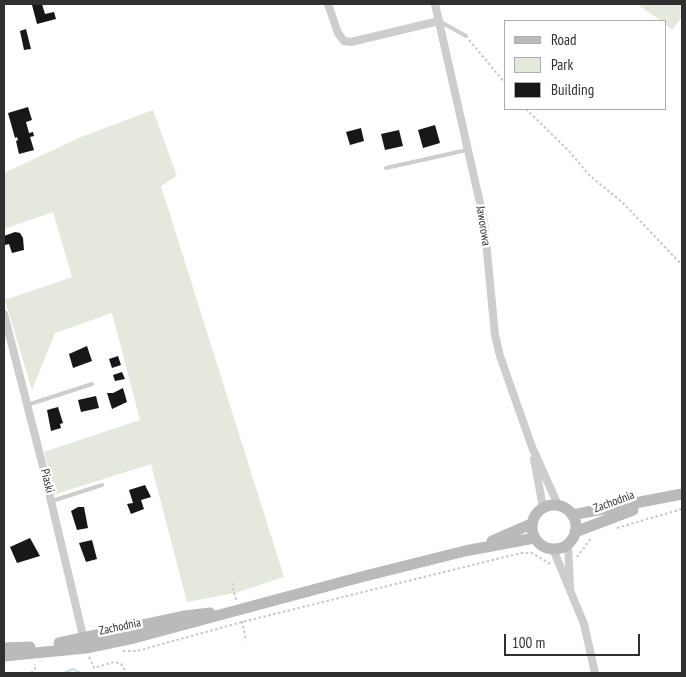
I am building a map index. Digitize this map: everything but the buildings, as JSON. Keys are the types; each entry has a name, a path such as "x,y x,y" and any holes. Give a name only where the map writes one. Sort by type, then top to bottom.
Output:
{"main road":[{"name":"Zachodnia","path":"572,515 682,494"},
{"name":"Zachodnia","path":"575,532 663,499"},
{"path":"558,505 572,515 575,532 568,544 553,549 546,548 534,538 533,518 543,507 558,505"},
{"name":"Zachodnia","path":"465,551 532,524"},
{"name":"Zachodnia","path":"4,656 85,643 185,616 239,610 465,551 534,538"},
{"name":"Zachodnia","path":"4,648 85,643"}],"street":[{"path":"328,4 338,33 344,41 352,42 439,21"},
{"name":"Jaworowa","path":"435,4 484,221 498,349 532,447 558,505"},
{"name":"Piaski","path":"4,314 52,501 85,643"},
{"name":"Jaworowa","path":"532,447 543,507"},
{"path":"568,544 571,598"},
{"path":"553,549 571,598 584,624 595,673"}],"lane":[{"path":"439,21 466,36"},
{"path":"386,168 467,150"},
{"path":"27,405 92,384"},
{"path":"52,501 102,485"}],"path":[{"path":"466,36 503,81"},
{"path":"527,110 569,151 589,175 623,203 682,264"},
{"path":"609,530 682,508"},
{"path":"569,562 578,556 584,545 595,535"},
{"path":"134,650 137,652 180,639 521,552 532,553 553,566 558,564"},
{"path":"85,643 94,668 114,662 121,664 125,670"}],"green space":[{"path":"637,4 682,4 682,17 672,30 666,25 666,20 660,20"},
{"path":"153,110 177,176 161,186 284,577 235,593 187,602 151,464 56,494 44,452 140,420 112,313 55,333 32,390 5,300 72,277 53,212 4,229 4,173 81,137"}],"waterway":[{"path":"64,673 73,669 80,673"}]}
